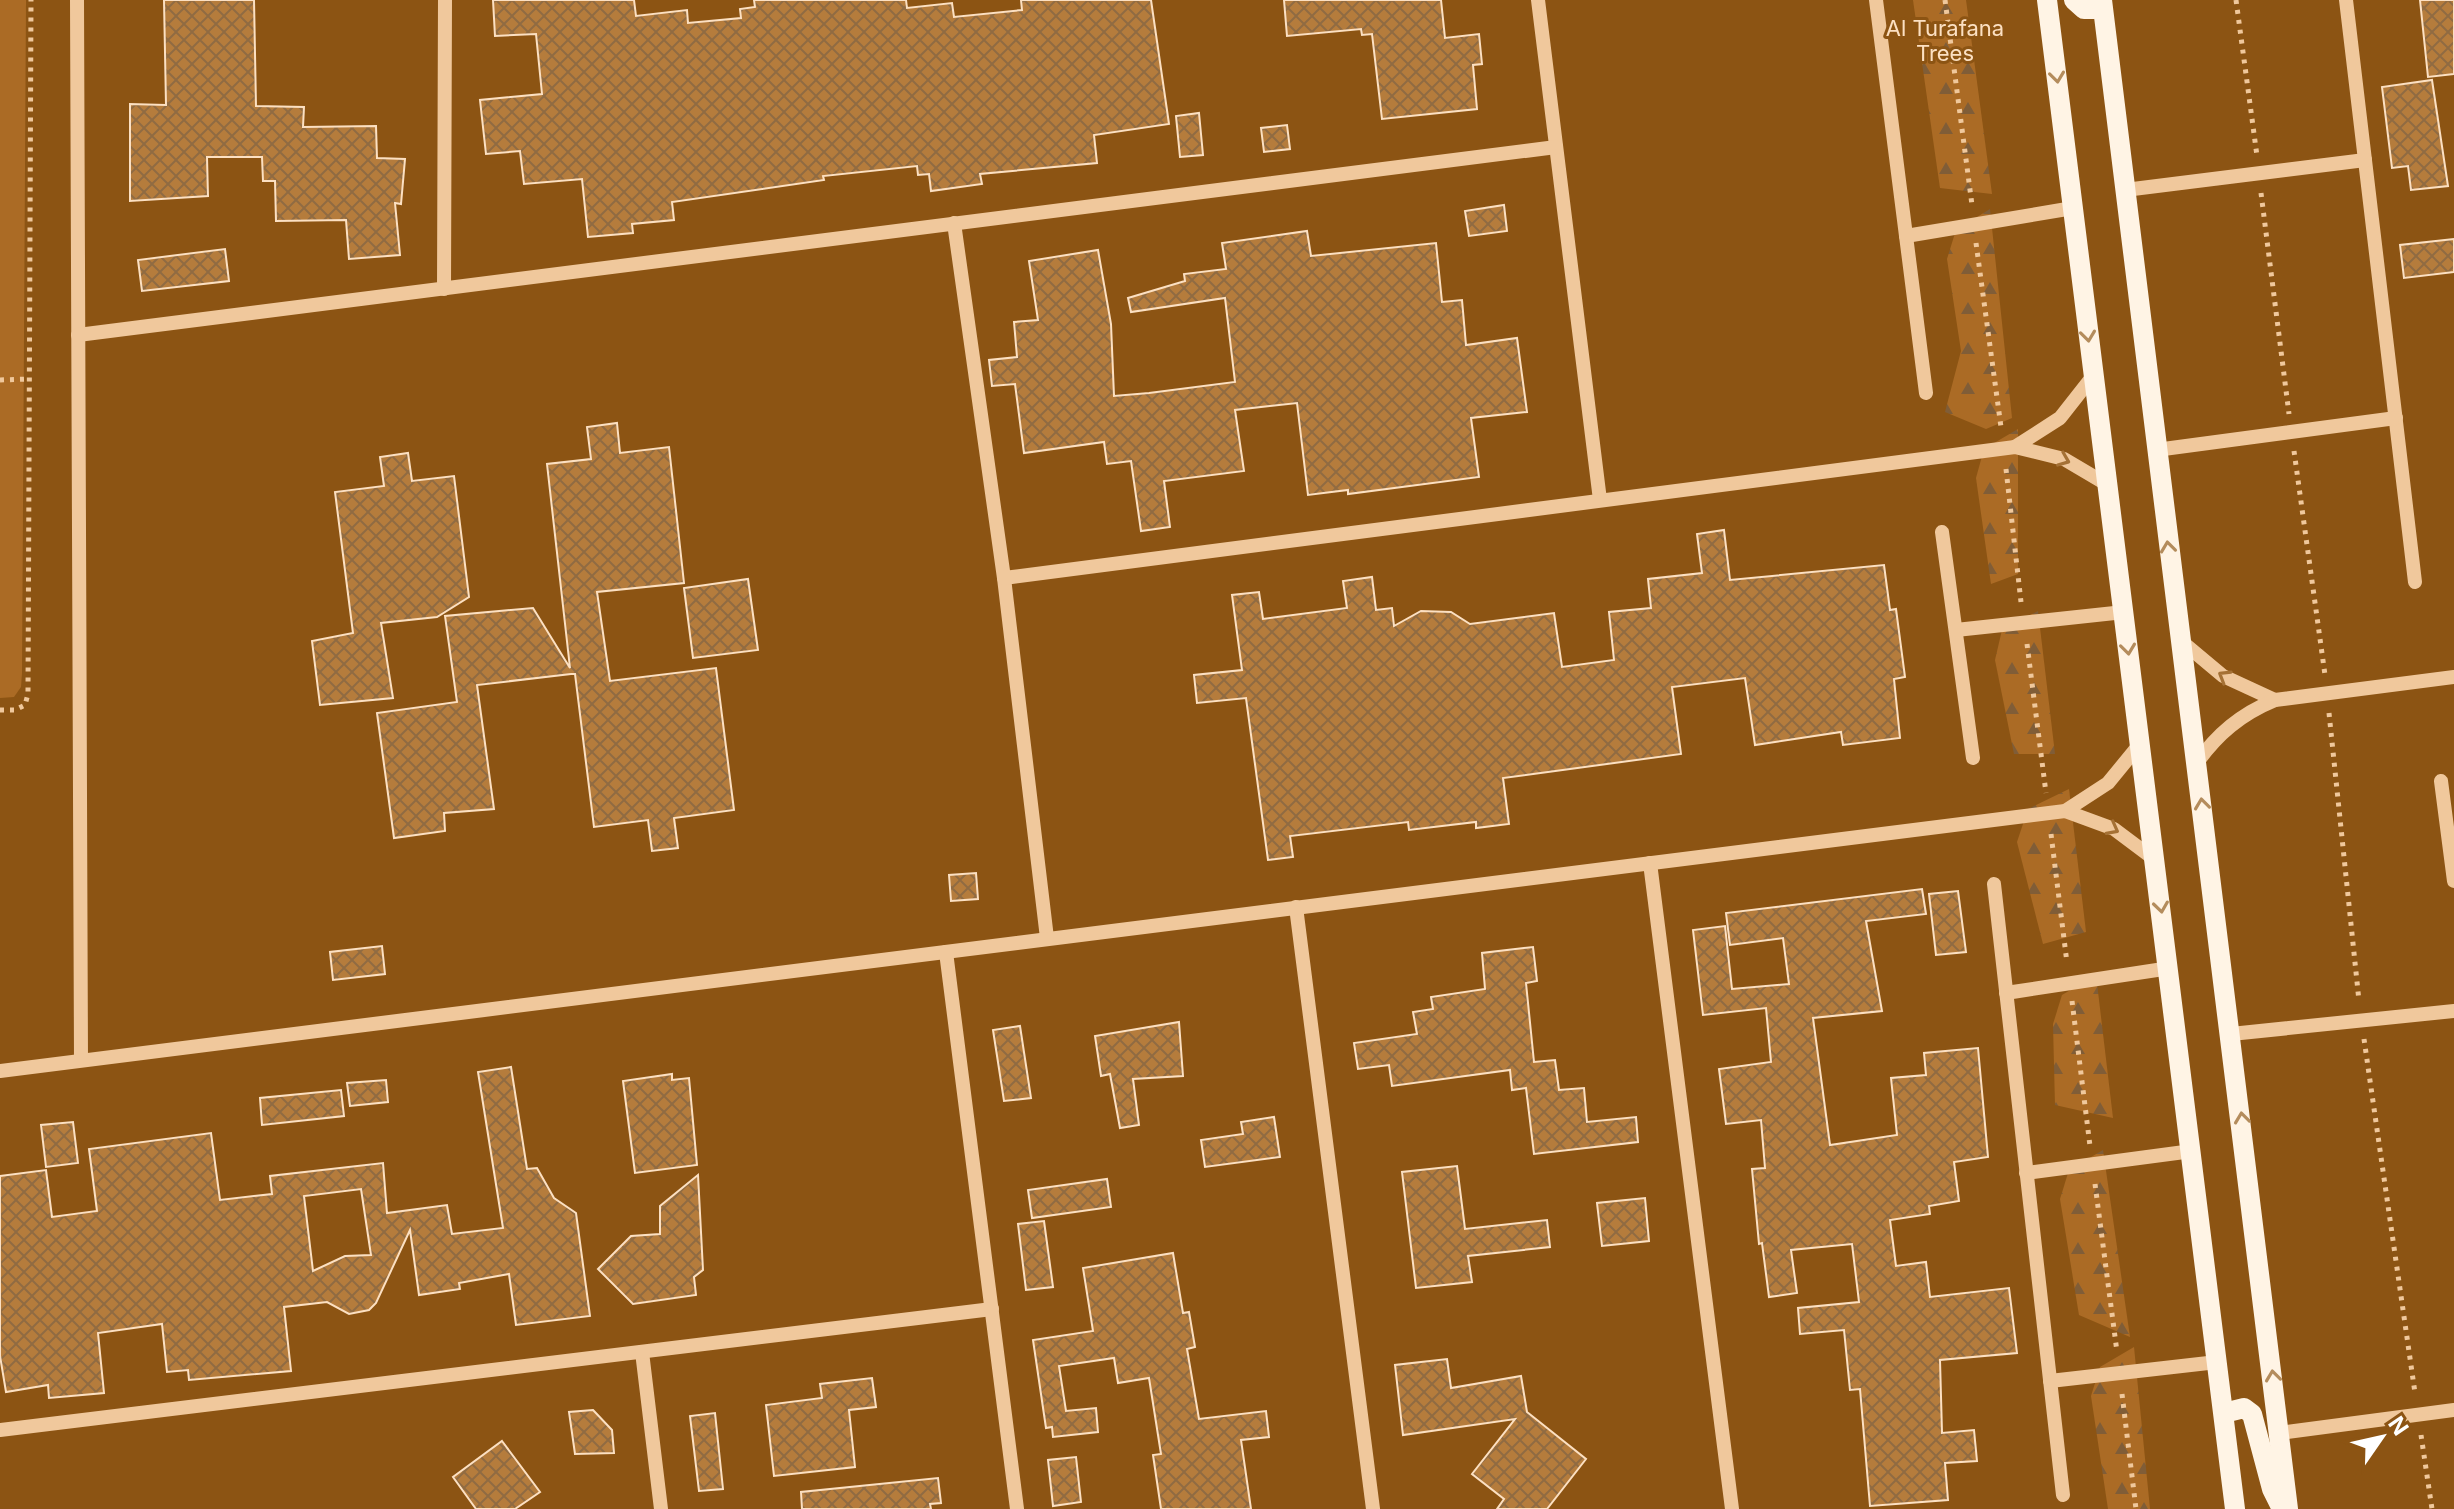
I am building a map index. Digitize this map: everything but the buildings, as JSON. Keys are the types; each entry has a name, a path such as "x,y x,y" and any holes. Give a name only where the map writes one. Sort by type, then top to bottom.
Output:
{"main road":[{"path":"2047,0 2235,1509"},
{"path":"2074,0 2084,9 2094,9 2102,1"},
{"path":"2102,1 2288,1509"},
{"path":"2224,1413 2244,1408 2252,1414 2272,1489 2282,1509"}],"street":[{"path":"77,0 81,1060"},
{"path":"444,289 445,0"},
{"path":"1538,0 1600,500"},
{"path":"1876,0 1926,393"},
{"path":"2346,0 2415,582"},
{"path":"78,335 1556,147"},
{"path":"2125,190 2365,160"},
{"path":"1906,236 2073,208"},
{"path":"954,223 1004,578 1047,938"},
{"path":"2009,448 2060,418 2093,376"},
{"path":"2156,450 2396,418"},
{"path":"1004,578 2009,448 2064,459 2108,485"},
{"path":"1942,532 1973,758"},
{"path":"1956,630 2124,612"},
{"path":"2180,640 2223,676 2275,700"},
{"path":"2196,764 2230,725 2275,700 2454,677"},
{"path":"0,1071 2065,811 2108,783 2140,744"},
{"path":"2441,781 2454,881"},
{"path":"2065,811 2114,829 2155,860"},
{"path":"1650,863 1732,1509"},
{"path":"1994,884 2063,1495"},
{"path":"1296,907 1373,1509"},
{"path":"946,952 1017,1509"},
{"path":"2006,993 2170,968"},
{"path":"2231,1034 2454,1011"},
{"path":"2026,1173 2192,1151"},
{"path":"0,1430 992,1309"},
{"path":"642,1352 661,1509"},
{"path":"2050,1381 2217,1362"},
{"path":"2279,1433 2454,1410"}],"path":[{"path":"0,710 15,710 25,705 28,694 31,0"},
{"path":"1945,0 1974,225 2009,448 2024,623 2136,1509"},
{"path":"2236,0 2327,693 2361,1021 2432,1509"},
{"path":"0,380 30,379"}],"green space":[{"path":"0,0 26,0 22,673 21,687 14,697 0,698"},
{"name":"Al Turafana Trees","path":"1913,0 1966,0 1992,194 1940,188"},
{"path":"1990,209 2012,418 1986,429 1945,412 1961,351 1947,259 1956,230"},
{"path":"2018,429 2018,574 1991,584 1976,478 1984,449"},
{"path":"2038,611 2055,754 2014,754 1995,660 2002,630"},
{"path":"2069,789 2086,932 2043,944 2017,842 2028,809"},
{"path":"2096,975 2113,1118 2055,1105 2053,1024 2062,995"},
{"path":"2103,1150 2130,1337 2079,1315 2060,1199 2069,1170"},
{"path":"2134,1347 2150,1509 2108,1509 2091,1396 2100,1367"}]}
